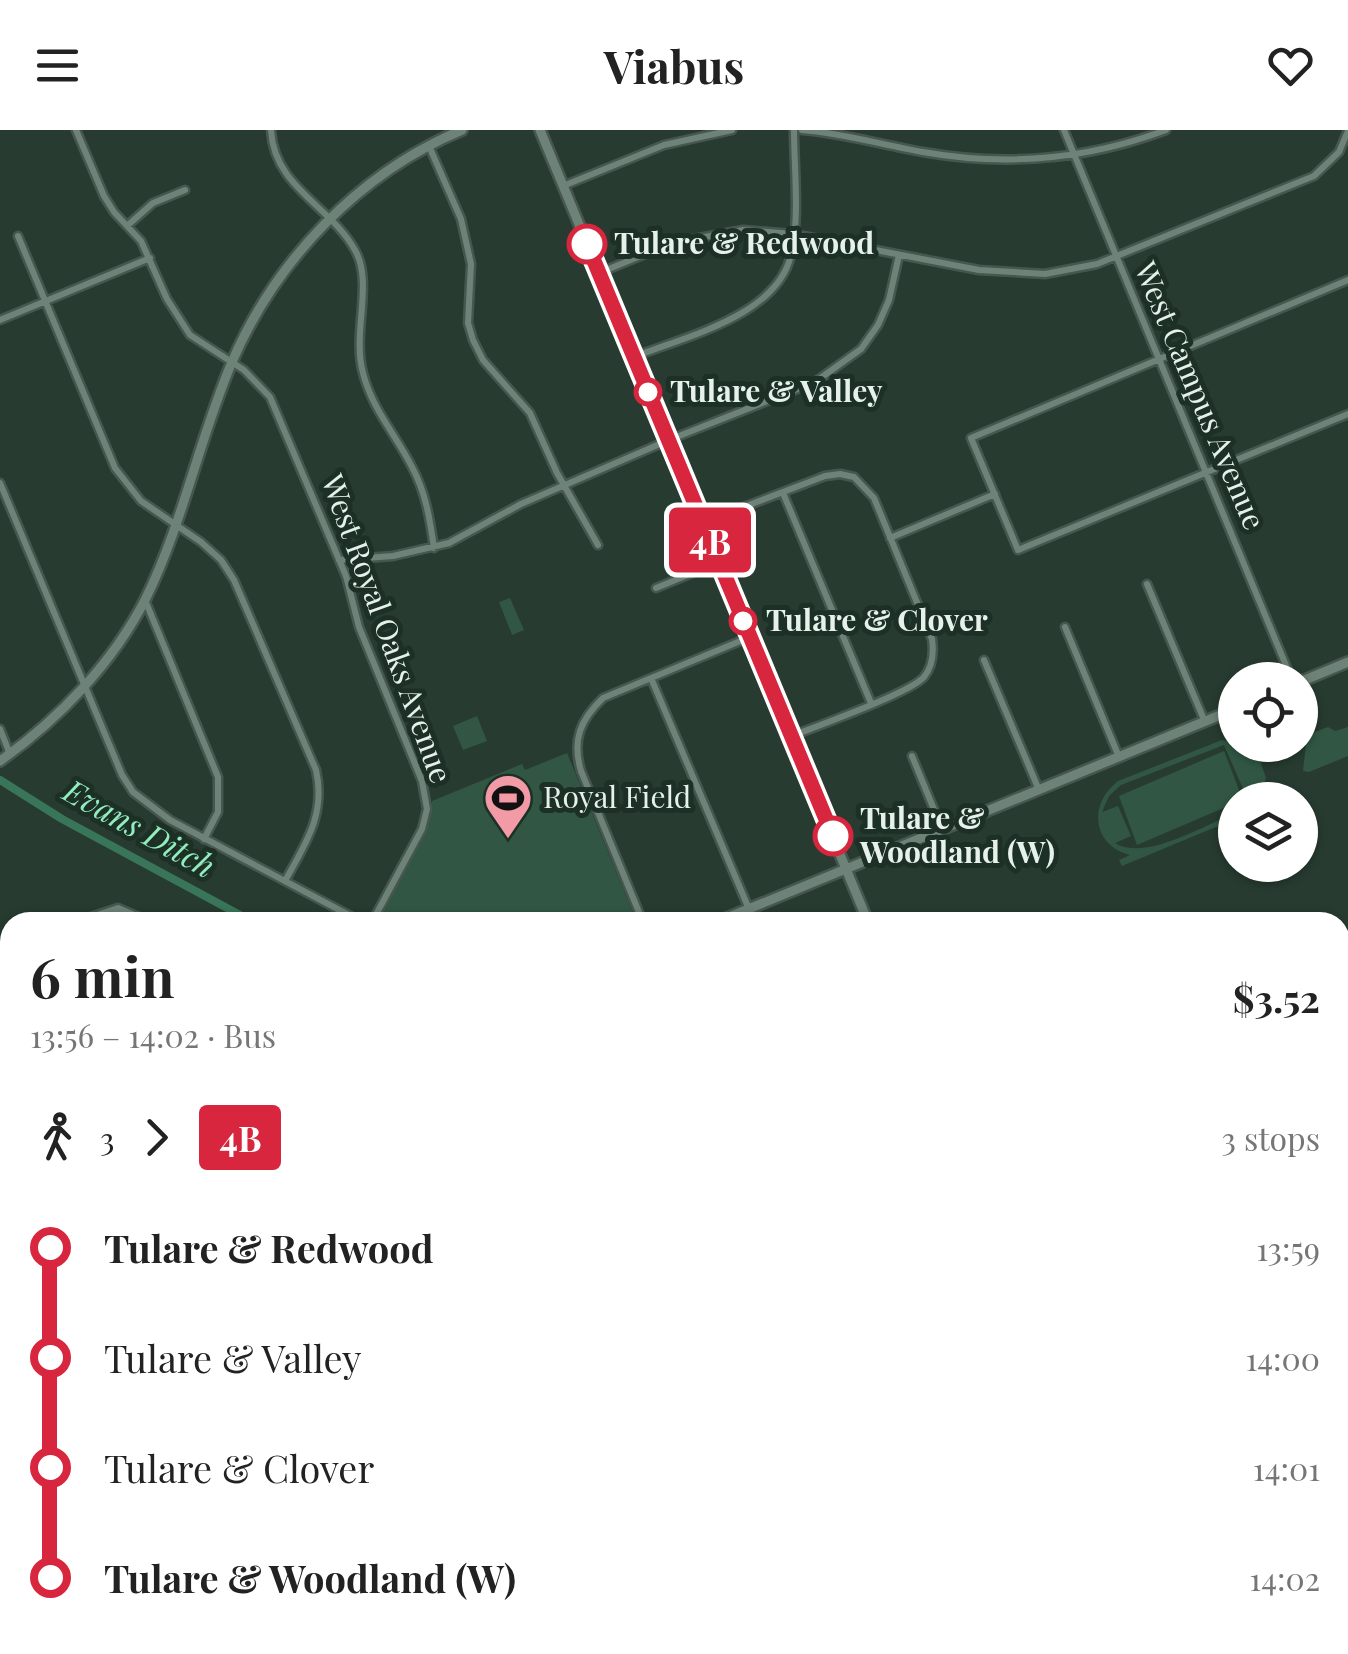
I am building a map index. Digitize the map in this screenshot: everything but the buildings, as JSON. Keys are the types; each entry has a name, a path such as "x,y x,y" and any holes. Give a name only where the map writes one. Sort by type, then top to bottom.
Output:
{"street":[{"name":"West Royal Oaks Avenue","path":"76,130 104,196 150,258 167,299 190,336 256,382 280,416 340,560 359,627 426,797 422,829 377,912"},
{"path":"273,130 276,156 286,175 350,242 362,268 358,327 362,372 379,415 418,481 434,548"},
{"path":"0,761 59,714 84,686 145,600 232,363 269,295 328,220 386,171 462,130"},
{"path":"540,130 864,912"},
{"path":"563,186 664,145 732,130"},
{"path":"634,358 750,310 771,294 784,276 792,254 798,130 976,160 1016,161 1075,156 1166,130"},
{"name":"West Campus Avenue","path":"1064,130 1285,662"},
{"path":"599,273 672,243 743,230 793,234 1018,274 1078,269 1314,176 1339,152 1347,135"},
{"path":"428,145 464,234 471,264 468,323 473,340 483,360 530,413 598,546"},
{"path":"128,225 153,203 185,190"},
{"path":"18,236 115,468 141,502 202,542 234,580 316,770 320,788 316,824 285,881"},
{"path":"340,560 434,548 668,440 814,382 861,349 878,325 900,255"},
{"path":"0,320 150,258"},
{"path":"1348,280 971,438 1018,550 1348,414"},
{"path":"702,523 825,476 854,477 874,498 932,639 934,654 930,667 915,686 792,736"},
{"path":"0,483 122,775 133,792 148,806 204,839 343,912"},
{"path":"783,493 871,703"},
{"path":"890,538 995,494"},
{"path":"656,588 719,562"},
{"path":"1146,584 1205,722"},
{"path":"145,600 218,776 218,812 204,839"},
{"path":"1064,627 1119,757"},
{"path":"639,912 581,772 576,756 579,729 602,698 750,637"},
{"path":"984,660 1039,790"},
{"path":"1318,674 1348,662"},
{"path":"650,678 750,909"},
{"path":"742,912 1218,717"},
{"path":"0,729 10,754"},
{"path":"912,756 942,829"}],"green space":[{"path":"510,598 524,630 512,635 499,602"},
{"path":"477,716 487,741 463,750 453,726"},
{"path":"1348,727 1348,756 1303,771 1304,762 1318,762 1318,731"},
{"path":"1218,742 1218,747 1121,785 1109,796 1102,812 1118,806 1131,836 1115,843 1127,848 1175,840 1218,821 1218,826 1122,866 1119,860 1130,855 1108,842 1098,823 1102,801 1118,781"},
{"path":"567,753 633,912 382,912 427,830 432,801 522,764 525,770"},
{"path":"1218,754 1218,762 1228,762 1236,782 1218,782 1218,810 1137,845 1119,796"},
{"path":"1231,762 1260,762 1265,782 1240,782"}],"waterway":[{"name":"Evans Ditch","path":"0,780 62,819 234,912"}],"bus line":[{"name":"4B","path":"587,244 833,836"}],"place":[{"name":"Tulare & Redwood","path":"587,244"},
{"name":"Tulare & Valley","path":"648,392"},
{"name":"Tulare & Clover","path":"743,621"},
{"name":"Tulare & Woodland (W)","path":"833,836"},
{"name":"Royal Field","path":"508,840"}]}
